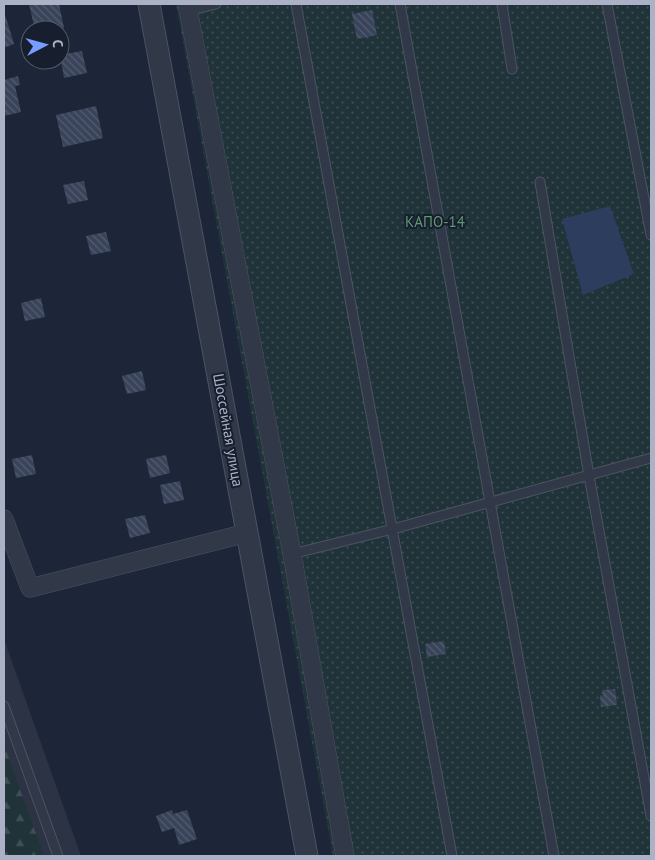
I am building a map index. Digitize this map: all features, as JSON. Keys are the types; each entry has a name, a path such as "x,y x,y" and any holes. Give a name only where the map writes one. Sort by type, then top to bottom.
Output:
{"street":[{"name":"Шоссейная улица","path":"149,4 307,856"},
{"path":"187,7 292,554 346,856"},
{"path":"4,519 30,588 247,533"}],"lane":[{"path":"187,7 216,4"},
{"path":"296,4 452,856"},
{"path":"400,4 554,856"},
{"path":"502,4 512,69"},
{"path":"607,4 651,235"},
{"path":"540,182 651,816"},
{"path":"292,554 393,529 651,458"},
{"path":"4,706 58,856"}],"shaded area":[{"path":"4,639 81,856 4,856"}],"green space":[{"name":"КАПО-14","path":"176,4 651,4 651,856 333,856"},
{"path":"4,745 44,856 4,856"}],"water":[{"path":"610,206 634,274 583,295 562,219"}],"building":[{"path":"29,4 59,4 62,20 33,20"},
{"path":"372,10 377,35 357,39 352,14"},
{"path":"4,11 14,44 4,48"},
{"path":"82,51 87,73 64,78 63,70 70,70 70,53"},
{"path":"18,76 20,85 15,86 21,112 4,116 4,80"},
{"path":"96,106 103,138 63,147 56,115"},
{"path":"84,181 88,200 68,204 63,185"},
{"path":"106,232 111,251 91,255 86,236"},
{"path":"41,298 45,317 25,321 21,303"},
{"path":"142,371 146,390 127,394 122,376"},
{"path":"32,455 36,474 16,478 12,459"},
{"path":"166,455 170,473 150,478 146,459"},
{"path":"180,481 184,500 164,504 160,485"},
{"path":"145,515 150,533 130,538 125,519"},
{"path":"444,641 446,654 427,657 425,644"},
{"path":"615,689 617,705 601,707 600,695 603,696 602,690"},
{"path":"172,810 173,814 187,810 197,839 179,845 174,828 162,832 156,816"}]}
